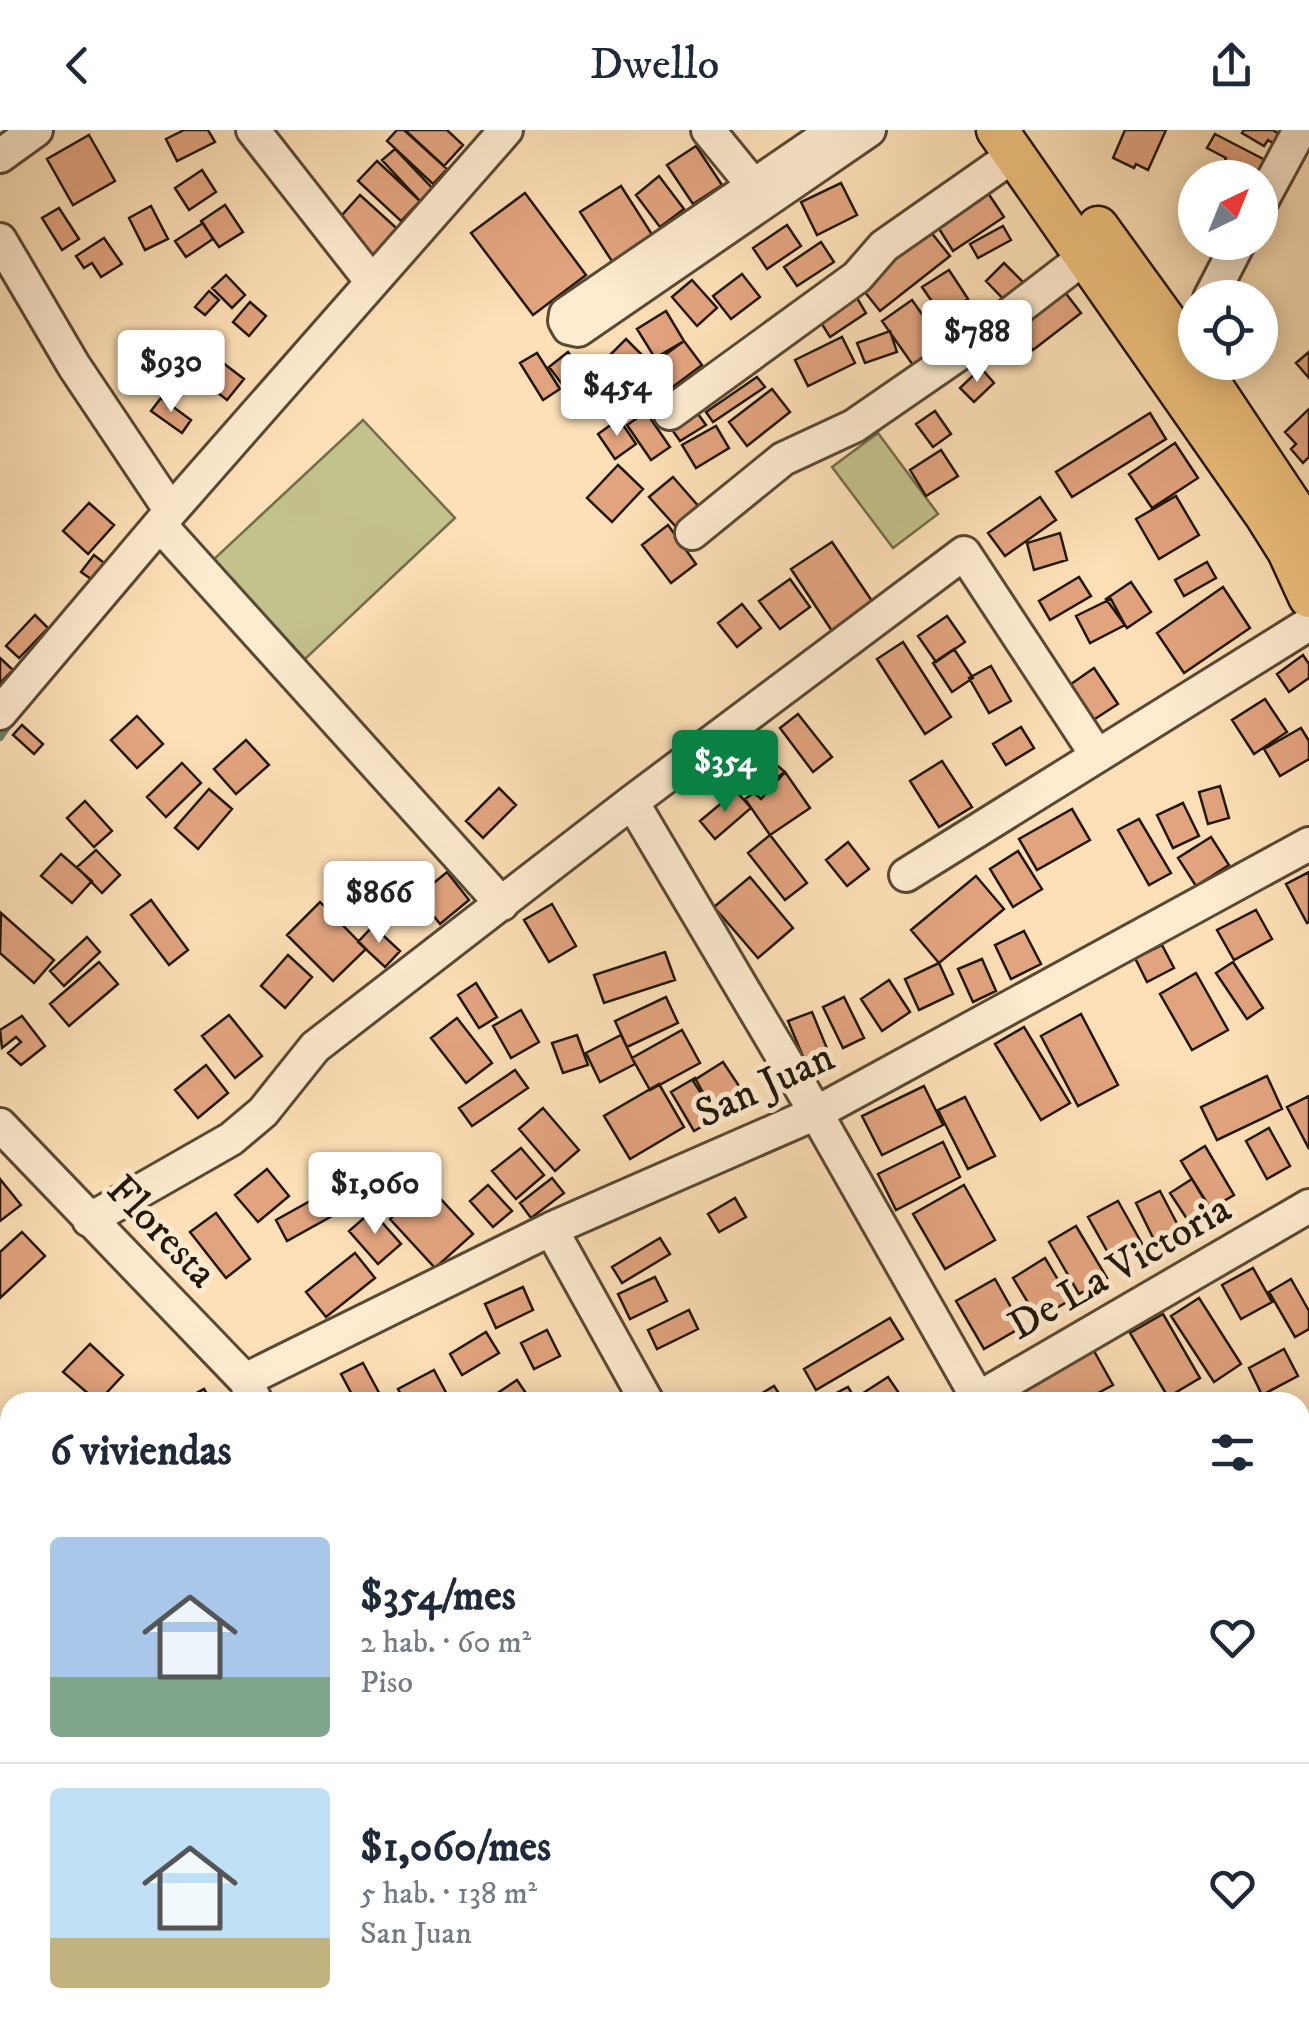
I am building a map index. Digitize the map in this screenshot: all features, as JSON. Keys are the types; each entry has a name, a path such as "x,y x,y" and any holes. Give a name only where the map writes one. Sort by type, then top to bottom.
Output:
{"main road":[{"path":"1014,138 1096,249 1178,344"},
{"path":"1200,380 1309,597"},
{"path":"1205,380 1309,532"}],"street":[{"path":"0,156 36,130"},
{"path":"253,130 372,282"},
{"path":"0,713 165,518 506,130"},
{"path":"708,130 753,185"},
{"path":"835,130 566,314 570,328 578,330 869,130"},
{"path":"1278,171 1300,130"},
{"path":"670,413 856,277 884,246 1014,138"},
{"path":"0,240 165,518 502,904"},
{"path":"692,533 783,459 854,426 1096,249"},
{"path":"89,1220 231,1139 263,1112 315,1047 964,553 1096,754"},
{"path":"906,874 1309,624"},
{"path":"632,802 816,1113 971,1392"},
{"name":"San Juan","path":"251,1391 551,1230 816,1113 1309,844"},
{"name":"Floresta","path":"0,1124 251,1391"},
{"name":"De La Victoria","path":"991,1392 1309,1206"},
{"path":"551,1230 641,1392"}],"shaded area":[{"path":"363,420 455,518 305,659 213,560"},
{"path":"878,433 938,514 893,548 832,467"}],"building":[{"path":"184,130 208,130 215,142 177,161 166,139"},
{"path":"397,130 404,130 447,169 433,184 387,141"},
{"path":"405,130 447,130 463,145 444,166"},
{"path":"1125,130 1166,130 1148,170 1113,158"},
{"path":"1273,130 1279,134 1274,144 1268,140 1264,146 1242,133"},
{"path":"1215,134 1265,160 1225,160 1207,148"},
{"path":"89,135 115,181 73,205 47,159"},
{"path":"696,146 722,185 693,204 667,165"},
{"path":"395,149 434,190 421,202 382,160"},
{"path":"377,161 420,201 401,221 358,181"},
{"path":"202,170 216,192 189,210 175,188"},
{"path":"659,176 684,209 660,227 636,195"},
{"path":"841,183 857,215 817,235 801,202"},
{"path":"621,186 660,247 619,272 580,212"},
{"path":"525,193 586,275 533,315 471,233"},
{"path":"988,193 1004,217 953,251 938,227"},
{"path":"360,195 403,234 379,262 335,223"},
{"path":"225,205 243,232 219,247 201,221"},
{"path":"151,206 168,239 145,250 129,218"},
{"path":"59,208 79,239 62,250 42,218"},
{"path":"203,223 213,239 186,257 175,241"},
{"path":"787,225 801,246 767,269 753,248"},
{"path":"1003,226 1011,240 978,258 970,244"},
{"path":"930,231 950,256 880,311 860,286"},
{"path":"104,238 122,264 101,277 92,263 84,268 76,256"},
{"path":"821,242 834,262 797,286 784,267"},
{"path":"1004,263 1030,289 1011,307 986,281"},
{"path":"949,270 968,299 942,316 922,287"},
{"path":"742,274 760,297 731,319 713,296"},
{"path":"226,275 245,295 232,308 212,288"},
{"path":"692,280 717,308 697,326 672,297"},
{"path":"209,291 219,300 205,315 195,307"},
{"path":"1064,291 1081,313 1033,350 1016,329"},
{"path":"857,298 866,313 830,337 820,321"},
{"path":"912,300 945,347 915,368 882,321"},
{"path":"250,302 266,316 249,336 233,322"},
{"path":"666,311 684,341 655,358 637,329"},
{"path":"890,331 897,352 865,363 857,343"},
{"path":"842,337 855,363 808,386 795,360"},
{"path":"626,339 647,360 632,375 611,354"},
{"path":"684,341 702,365 670,389 651,365"},
{"path":"568,352 604,398 584,413 549,367"},
{"path":"1309,352 1309,378 1296,363"},
{"path":"210,353 244,379 227,400 194,374"},
{"path":"537,353 560,389 543,400 520,363"},
{"path":"981,368 994,383 974,402 960,388"},
{"path":"757,377 765,387 713,422 706,412"},
{"path":"772,389 790,412 747,446 729,422"},
{"path":"161,398 191,420 182,433 151,411"},
{"path":"1309,409 1309,457 1303,463 1291,449 1296,444 1285,432"},
{"path":"935,411 951,434 933,447 916,424"},
{"path":"646,412 670,447 651,460 627,425"},
{"path":"1150,413 1166,439 1072,497 1056,472"},
{"path":"698,414 706,425 680,441 673,431"},
{"path":"619,419 636,444 615,459 598,434"},
{"path":"716,426 729,448 696,468 682,445"},
{"path":"1175,443 1198,478 1152,508 1129,474"},
{"path":"941,450 958,476 926,496 910,470"},
{"path":"618,465 643,489 612,522 587,498"},
{"path":"673,477 700,508 677,528 649,497"},
{"path":"1176,496 1199,535 1159,559 1136,519"},
{"path":"1040,497 1056,520 1005,556 988,533"},
{"path":"89,503 114,525 88,554 63,531"},
{"path":"668,525 696,564 671,583 642,545"},
{"path":"1060,533 1067,560 1034,570 1027,543"},
{"path":"832,542 874,604 832,631 791,569"},
{"path":"94,555 113,570 101,586 81,572"},
{"path":"1207,562 1216,578 1184,596 1175,580"},
{"path":"1079,577 1091,596 1050,620 1039,601"},
{"path":"790,579 810,607 780,629 759,601"},
{"path":"1131,582 1151,612 1127,628 1106,599"},
{"path":"1223,587 1250,628 1184,673 1157,633"},
{"path":"1111,599 1125,625 1090,643 1076,616"},
{"path":"742,604 761,628 737,647 718,623"},
{"path":"35,615 48,628 19,658 6,646"},
{"path":"947,616 965,642 936,662 918,636"},
{"path":"903,642 951,717 925,734 877,659"},
{"path":"954,649 973,678 952,692 933,663"},
{"path":"1303,655 1309,664 1309,678 1289,692 1277,674"},
{"path":"0,658 13,670 0,683"},
{"path":"991,666 1011,701 989,713 969,678"},
{"path":"1094,668 1118,704 1084,726 1061,691"},
{"path":"1265,699 1287,732 1254,754 1232,720"},
{"path":"798,714 832,757 813,772 780,728"},
{"path":"137,716 163,744 137,768 111,740"},
{"path":"22,725 43,744 34,754 13,735"},
{"path":"1021,727 1034,748 1006,765 993,744"},
{"path":"1301,728 1309,741 1309,759 1280,776 1264,749"},
{"path":"246,740 269,765 236,794 214,769"},
{"path":"758,749 785,772 761,799 734,775"},
{"path":"942,761 972,807 939,827 910,781"},
{"path":"182,763 201,783 166,817 147,797"},
{"path":"785,772 810,808 770,835 745,799"},
{"path":"1220,786 1229,818 1208,824 1199,792"},
{"path":"499,788 516,805 483,838 466,821"},
{"path":"209,789 232,809 198,849 175,828"},
{"path":"736,791 751,808 715,839 700,821"},
{"path":"85,801 112,831 94,847 67,818"},
{"path":"1183,803 1199,836 1173,848 1157,815"},
{"path":"1072,809 1090,840 1037,870 1019,839"},
{"path":"1139,819 1171,873 1149,885 1118,830"},
{"path":"770,835 807,883 785,900 748,853"},
{"path":"1211,837 1229,865 1196,886 1178,858"},
{"path":"848,842 869,869 847,886 826,860"},
{"path":"96,850 120,875 102,893 77,867"},
{"path":"1018,851 1042,889 1013,907 990,869"},
{"path":"61,854 92,881 72,903 41,876"},
{"path":"447,872 469,900 440,924 418,896"},
{"path":"1309,872 1309,922 1307,923 1286,884"},
{"path":"976,876 1004,909 939,963 911,930"},
{"path":"750,877 793,928 758,958 714,907"},
{"path":"151,900 188,950 169,965 131,915"},
{"path":"320,902 366,949 333,981 287,935"},
{"path":"552,904 576,946 549,962 524,920"},
{"path":"1256,910 1272,939 1234,960 1217,930"},
{"path":"1,913 54,960 34,983 0,953"},
{"path":"373,926 400,951 385,967 358,942"},
{"path":"1024,931 1041,964 1011,979 995,945"},
{"path":"87,937 100,952 64,986 50,971"},
{"path":"1162,945 1174,968 1147,982 1135,958"},
{"path":"665,952 675,980 604,1003 594,975"},
{"path":"288,955 312,977 285,1008 261,986"},
{"path":"982,959 996,991 973,1002 958,969"},
{"path":"99,962 118,984 69,1026 50,1004"},
{"path":"1233,962 1263,1008 1247,1019 1216,973"},
{"path":"939,963 953,994 919,1010 905,979"},
{"path":"1196,973 1228,1030 1192,1050 1160,994"},
{"path":"889,980 910,1012 882,1031 861,999"},
{"path":"476,983 497,1017 479,1028 458,995"},
{"path":"666,997 678,1023 627,1047 615,1021"},
{"path":"844,997 864,1038 843,1048 823,1007"},
{"path":"521,1010 539,1042 511,1058 493,1026"},
{"path":"812,1012 833,1063 810,1073 788,1021"},
{"path":"1081,1014 1118,1085 1078,1106 1041,1036"},
{"path":"229,1015 262,1056 235,1078 202,1036"},
{"path":"22,1016 45,1046 21,1065 8,1053 21,1042 16,1037 2,1048 0,1030"},
{"path":"457,1018 492,1063 466,1083 431,1038"},
{"path":"1024,1027 1070,1103 1041,1120 995,1044"},
{"path":"682,1030 700,1063 650,1090 632,1058"},
{"path":"577,1035 588,1065 563,1073 552,1043"},
{"path":"621,1035 635,1064 600,1082 586,1053"},
{"path":"723,1062 745,1095 715,1115 693,1081"},
{"path":"206,1065 228,1093 198,1118 175,1090"},
{"path":"515,1070 528,1088 472,1126 459,1108"},
{"path":"1267,1076 1282,1109 1217,1140 1201,1107"},
{"path":"695,1078 717,1118 694,1131 671,1092"},
{"path":"659,1084 684,1127 630,1159 604,1116"},
{"path":"924,1086 943,1125 882,1155 862,1116"},
{"path":"1309,1096 1309,1149 1287,1107"},
{"path":"965,1097 995,1156 968,1169 938,1110"},
{"path":"543,1108 579,1150 555,1171 519,1129"},
{"path":"1269,1128 1290,1166 1267,1179 1246,1141"},
{"path":"943,1142 960,1177 896,1210 878,1174"},
{"path":"1205,1146 1234,1195 1210,1209 1181,1161"},
{"path":"521,1148 544,1175 516,1199 492,1171"},
{"path":"267,1169 289,1196 258,1222 235,1195"},
{"path":"552,1178 564,1193 531,1218 520,1203"},
{"path":"0,1179 21,1205 0,1221"},
{"path":"1192,1179 1211,1209 1189,1222 1170,1193"},
{"path":"427,1184 473,1234 435,1268 390,1219"},
{"path":"488,1185 512,1211 493,1227 470,1201"},
{"path":"964,1185 995,1240 945,1269 913,1214"},
{"path":"1160,1191 1183,1235 1158,1248 1136,1203"},
{"path":"321,1195 332,1216 287,1241 276,1220"},
{"path":"735,1198 746,1217 719,1232 708,1214"},
{"path":"1118,1201 1145,1249 1115,1265 1088,1217"},
{"path":"372,1211 401,1244 378,1264 349,1231"},
{"path":"216,1213 250,1259 226,1278 190,1232"},
{"path":"1076,1226 1107,1278 1079,1294 1049,1242"},
{"path":"22,1232 45,1256 0,1298 0,1252"},
{"path":"660,1238 670,1254 622,1283 612,1267"},
{"path":"355,1253 375,1278 326,1317 306,1292"},
{"path":"1045,1258 1070,1300 1038,1319 1013,1278"},
{"path":"1253,1268 1272,1302 1241,1319 1222,1285"},
{"path":"655,1277 667,1301 630,1319 618,1294"},
{"path":"995,1279 1022,1327 984,1349 956,1301"},
{"path":"1291,1279 1309,1311 1309,1329 1295,1337 1269,1292"},
{"path":"523,1287 533,1310 496,1328 485,1304"},
{"path":"1199,1298 1241,1364 1214,1382 1171,1316"},
{"path":"689,1310 698,1329 657,1349 648,1330"},
{"path":"1163,1314 1200,1378 1176,1392 1165,1392 1130,1333"},
{"path":"890,1318 903,1339 816,1390 804,1369"},
{"path":"547,1330 560,1356 534,1369 521,1343"},
{"path":"486,1332 499,1353 462,1375 450,1354"},
{"path":"90,1344 123,1375 107,1392 86,1392 63,1372"},
{"path":"1284,1349 1298,1376 1261,1392 1249,1368"},
{"path":"1094,1351 1113,1385 1100,1392 1023,1391"},
{"path":"363,1363 379,1392 351,1392 341,1374"},
{"path":"434,1370 446,1392 400,1392 398,1389"},
{"path":"888,1377 898,1392 865,1392"},
{"path":"517,1380 525,1392 499,1392"}],"waterway":[{"path":"0,737 11,721"}]}
